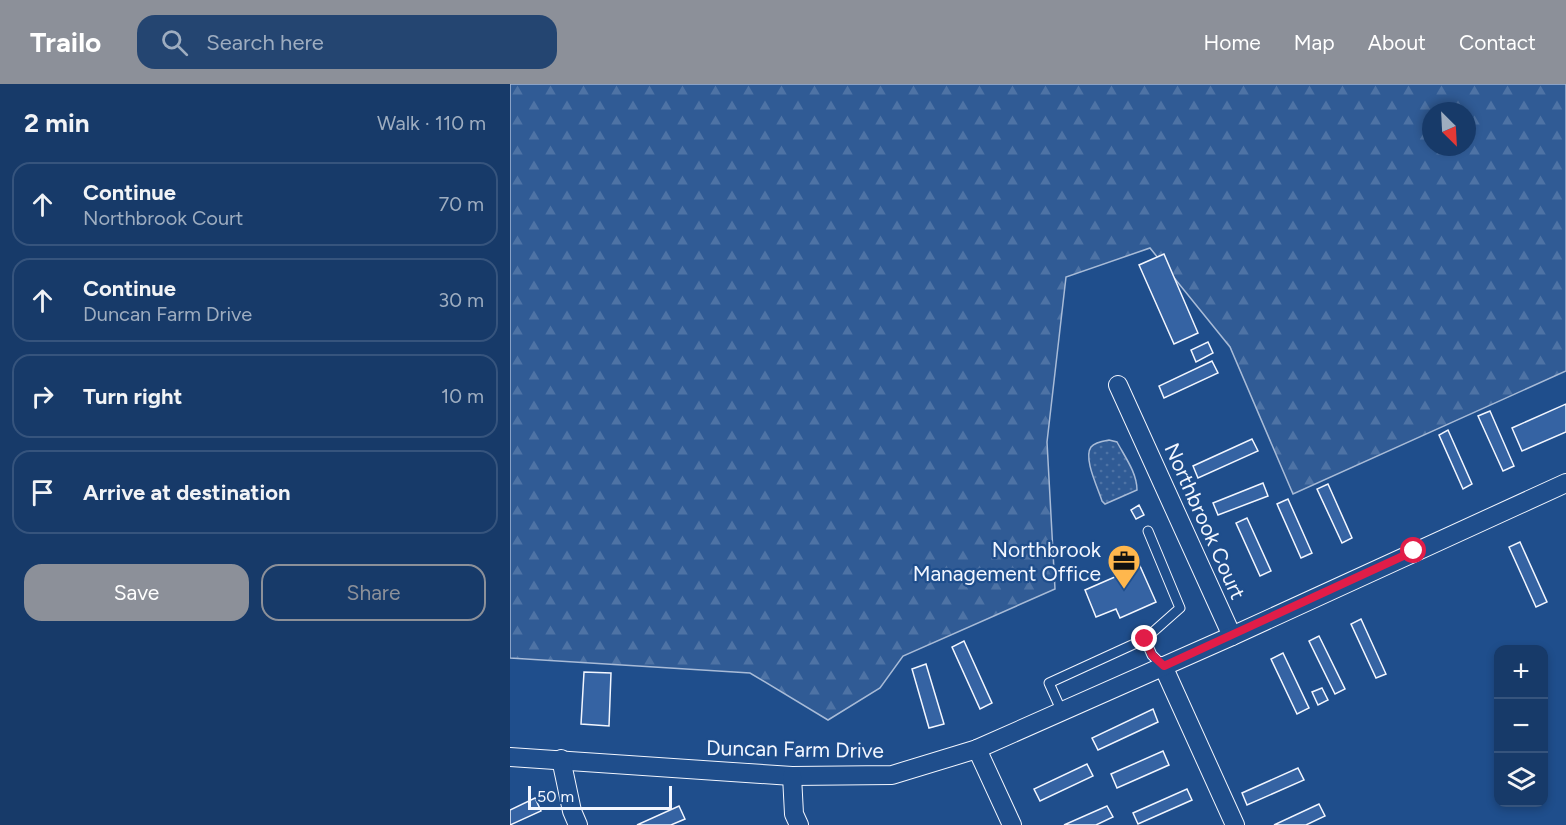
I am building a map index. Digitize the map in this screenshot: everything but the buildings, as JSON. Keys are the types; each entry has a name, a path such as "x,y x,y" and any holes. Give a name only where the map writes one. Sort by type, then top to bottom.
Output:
{"street":[{"name":"Northbrook Court","path":"1118,385 1232,636 1566,483"},
{"name":"Duncan Farm Drive","path":"510,757 792,776 892,775 977,749 1232,636"},
{"path":"1164,666 1235,825"},
{"path":"977,749 1012,825"},
{"path":"561,759 572,811 578,825"},
{"path":"792,776 794,814 799,825"}],"lane":[{"path":"1062,712 1049,683 1145,639 1180,608 1148,531"},
{"path":"1145,639 1152,655 1164,666"}],"green space":[{"path":"510,84 1566,84 1566,371 1293,494 1230,347 1150,248 1066,277 1047,442 1055,589 903,656 880,688 828,720 750,673 510,658"},
{"path":"1109,440 1117,442 1127,459 1135,477 1137,490 1105,504 1092,473 1089,452 1095,444"}],"place":[{"name":"Northbrook Management Office","path":"1124,590"}],"route":[{"path":"1145,639 1152,655 1164,666 1414,551"}]}
